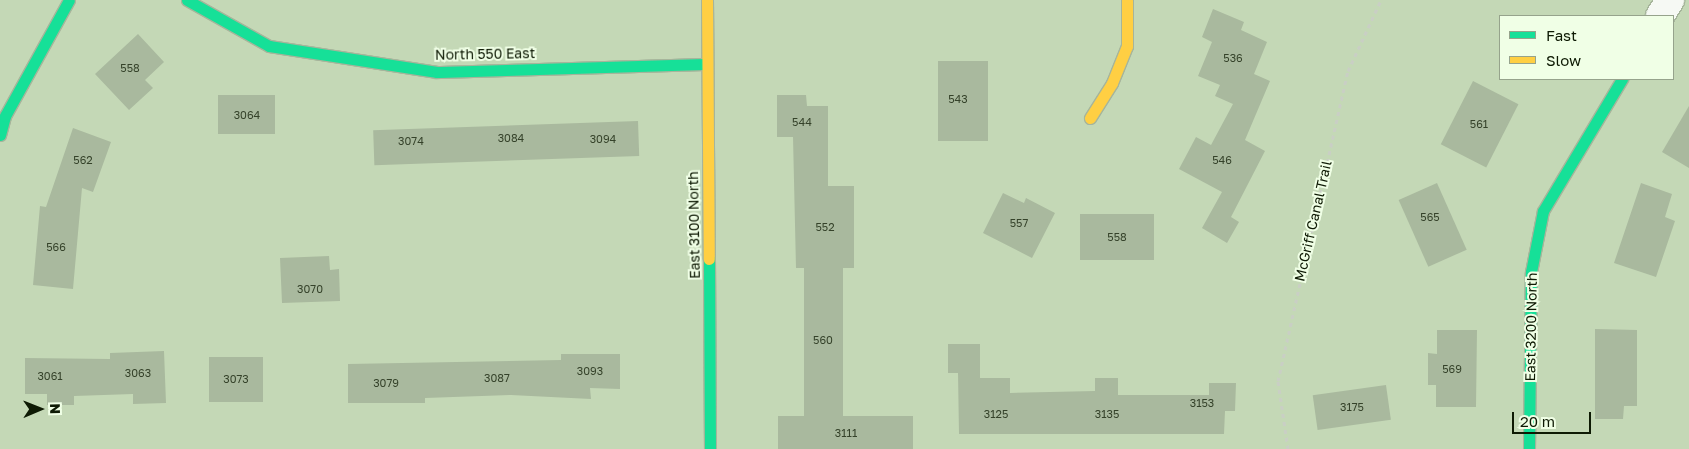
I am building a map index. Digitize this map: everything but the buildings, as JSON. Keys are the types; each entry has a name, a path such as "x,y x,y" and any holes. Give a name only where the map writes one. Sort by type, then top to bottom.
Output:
{"street":[{"path":"0,135 5,116 69,0"},
{"name":"North 550 East","path":"187,0 269,46 436,72 707,64"},
{"name":"East 3100 North","path":"707,0 710,449"},
{"path":"1090,118 1112,83 1127,46 1127,0"},
{"path":"1661,15 1670,0"},
{"name":"East 3200 North","path":"1529,449 1531,272 1543,211 1621,80"}],"path":[{"name":"McGriff Canal Trail","path":"1288,449 1278,382 1348,71 1381,0"}],"traffic: fast":[{"path":"0,135 5,116 69,0"},
{"path":"187,0 269,46 437,72 707,64"},
{"path":"1529,449 1531,272 1543,211 1621,80"},
{"path":"709,259 710,449"}],"traffic: slow":[{"path":"707,0 709,259"},
{"path":"1090,118 1112,83 1127,46 1127,0"}]}
